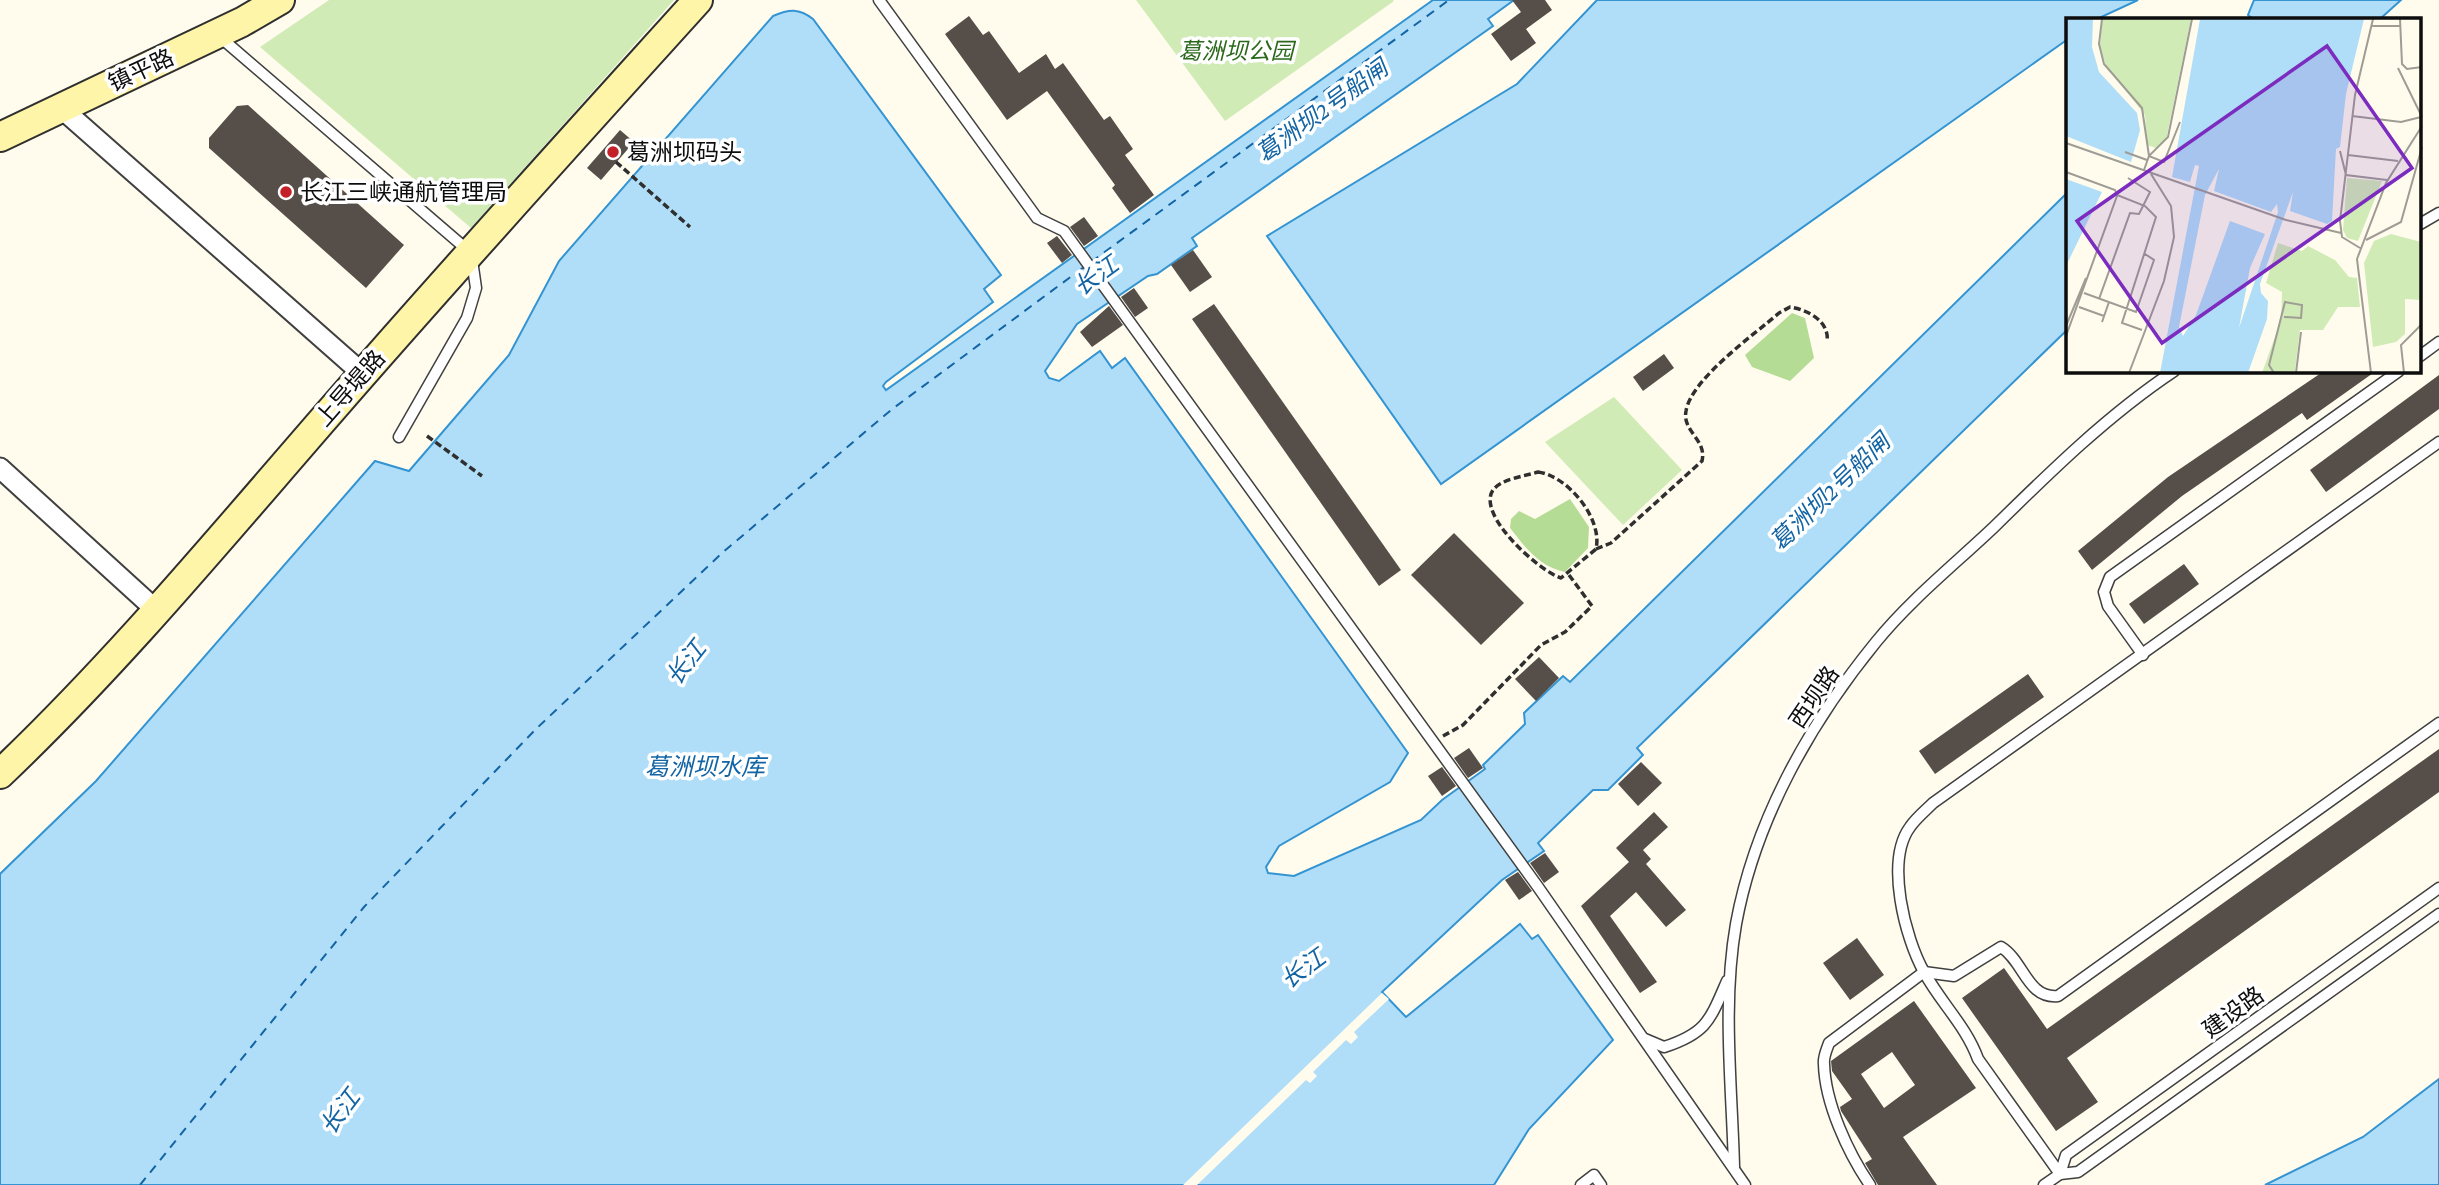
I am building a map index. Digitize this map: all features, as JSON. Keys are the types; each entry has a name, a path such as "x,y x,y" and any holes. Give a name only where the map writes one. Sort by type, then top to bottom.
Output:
{"street":[{"name":"镇平路","path":"0,137 217,34 280,0"},
{"name":"上导堤路","path":"0,774 41,734 156,610 698,0"},
{"path":"60,107 363,374"},
{"path":"0,468 156,610"}],"lane":[{"path":"879,0 1037,218 1060,227 1079,252 1523,865 1745,1185"},
{"path":"217,34 471,253 476,288 467,318 399,437"},
{"path":"2422,222 2439,213"},
{"path":"2422,355 2439,342"},
{"name":"西坝路","path":"1734,1170 1729,977 1737,922 1756,853 1778,796 1816,722 1878,640 2066,458 2144,391 2171,373"},
{"path":"2143,655 2108,606 2104,592 2110,578 2396,373"},
{"path":"2060,1174 1978,1059 1972,1040 1924,972 1901,902 1900,850 1909,828 1933,803 2439,442"},
{"path":"1870,1185 1860,1170 1834,1108 1823,1060 1829,1043 1924,972 1954,976 2001,947 2009,951 2038,993 2046,997 2058,996 2439,723"},
{"name":"建设路","path":"2060,1174 2066,1155 2439,888"},
{"path":"2044,1185 2060,1174 2078,1172 2439,914"},
{"path":"1643,1038 1664,1047 1692,1035 1708,1024 1729,977"},
{"path":"1581,1185 1594,1175 1601,1185"}],"path":[{"path":"616,162 690,228"},
{"path":"1596,549 1598,540 1593,518 1556,477 1538,472 1498,485 1491,492 1489,501 1492,514 1529,559 1547,574 1561,578 1569,575 1596,549 1611,543 1702,461 1702,444 1687,425 1685,412 1707,376 1779,313 1790,307 1810,313 1823,324 1828,334 1827,342"},
{"path":"427,436 482,476"},
{"path":"1433,741 1463,725 1541,645 1566,632 1592,606 1569,575"}],"green space":[{"path":"329,0 674,0 471,228 260,47"},
{"name":"葛洲坝公园","path":"1136,0 1393,0 1394,1 1225,121"},
{"path":"1792,313 1805,318 1814,358 1790,381 1752,367 1745,355"},
{"path":"1614,397 1682,470 1623,525 1545,442"},
{"path":"1570,499 1589,527 1588,548 1565,572 1540,561 1510,528 1511,519 1519,511 1535,519"}],"water":[{"name":"葛洲坝水库","path":"1433,0 1514,0 1488,19 1493,26 1192,238 1197,246 1077,324 1045,371 1049,378 1059,381 1100,351 1112,368 1125,358 1408,753 1390,782 1279,846 1266,867 1268,873 1294,876 1421,820 1442,800 1485,769 1483,765 1525,724 1524,713 1563,676 1570,682 2066,194 2066,331 1637,748 1643,755 1608,790 1593,790 1538,843 1544,851 1502,880 1382,992 1406,1017 1520,924 1532,939 1538,935 1613,1040 1529,1129 1494,1185 0,1185 0,874 96,781 375,461 409,471 509,355 559,261 773,16 784,12 803,13 813,19 1001,275 984,289 993,302 886,382 883,386 886,390"},
{"path":"1597,0 2138,0 2099,18 2066,18 2066,40 1441,484 1267,236 1517,84"},
{"path":"2254,0 2401,0 2381,18 2252,18 2248,15"},
{"path":"2439,1079 2439,1185 2265,1185 2363,1137"}],"pier":[{"path":"1382,993 1389,999 1354,1032 1358,1037 1351,1044 1346,1040 1313,1072 1317,1076 1310,1083 1306,1080 1197,1185 1183,1185"}],"building":[{"path":"1512,0 1545,0 1552,10 1526,29 1536,43 1511,61 1491,34 1521,12"},
{"path":"969,16 983,35 989,31 1019,73 1046,54 1055,69 1063,63 1104,120 1110,116 1133,149 1125,155 1154,195 1130,213 1112,188 1115,185 1047,91 1007,120 945,34"},
{"path":"248,105 404,245 366,288 209,148 209,138 237,106"},
{"name":"葛洲坝码头","path":"620,130 634,142 601,180 587,168"},
{"path":"1084,217 1098,236 1084,246 1070,227"},
{"path":"1057,236 1072,255 1062,263 1047,243"},
{"path":"1193,250 1212,277 1190,292 1171,265"},
{"path":"1134,288 1148,308 1135,317 1121,297"},
{"path":"1214,304 1401,570 1379,586 1192,319"},
{"path":"1109,306 1123,325 1092,347 1080,332"},
{"path":"1664,354 1674,368 1643,391 1633,377"},
{"path":"2321,373 2373,373 2307,420 2302,413 2182,496 2092,570 2078,551 2168,477"},
{"path":"2439,375 2439,409 2326,492 2310,470"},
{"path":"1454,533 1524,603 1481,645 1411,575"},
{"path":"2184,564 2199,584 2144,624 2129,604"},
{"path":"1539,657 1559,678 1536,701 1515,679"},
{"path":"2028,674 2044,697 1935,774 1919,751"},
{"path":"1469,748 1483,768 1468,778 1454,758"},
{"path":"2439,749 2439,792 2067,1058 2098,1102 2056,1131 1962,998 2004,968 2047,1029"},
{"path":"1641,762 1662,783 1638,806 1618,784"},
{"path":"1442,767 1456,786 1442,796 1428,776"},
{"path":"1654,812 1668,827 1643,850 1651,859 1646,864 1686,910 1666,927 1636,892 1610,916 1657,982 1640,993 1581,906 1629,862 1616,848"},
{"path":"1545,853 1559,872 1544,883 1530,863"},
{"path":"1518,872 1532,891 1519,900 1505,880"},
{"path":"1857,938 1884,975 1850,1000 1823,963"},
{"path":"1914,1001 1976,1088 1903,1137 1937,1185 1878,1185 1865,1163 1872,1159 1841,1111 1840,1107 1852,1099 1832,1071 1831,1061","holes":["1892,1052 1915,1085 1884,1108 1861,1074"]}],"ferry route":[{"path":"1091,262 1449,0"},
{"path":"140,1185 364,907 536,729 722,553 891,410 1084,267"}],"place":[{"name":"葛洲坝码头","path":"613,152"},
{"name":"长江三峡通航管理局","path":"286,192"}],"water label":[{"name":"葛洲坝2号船闸","path":"1322,111"},
{"name":"长江","path":"1096,276"},
{"name":"葛洲坝2号船闸","path":"1830,492"},
{"name":"长江","path":"686,663"},
{"name":"长江","path":"1303,969"},
{"name":"长江","path":"340,1112"}]}
